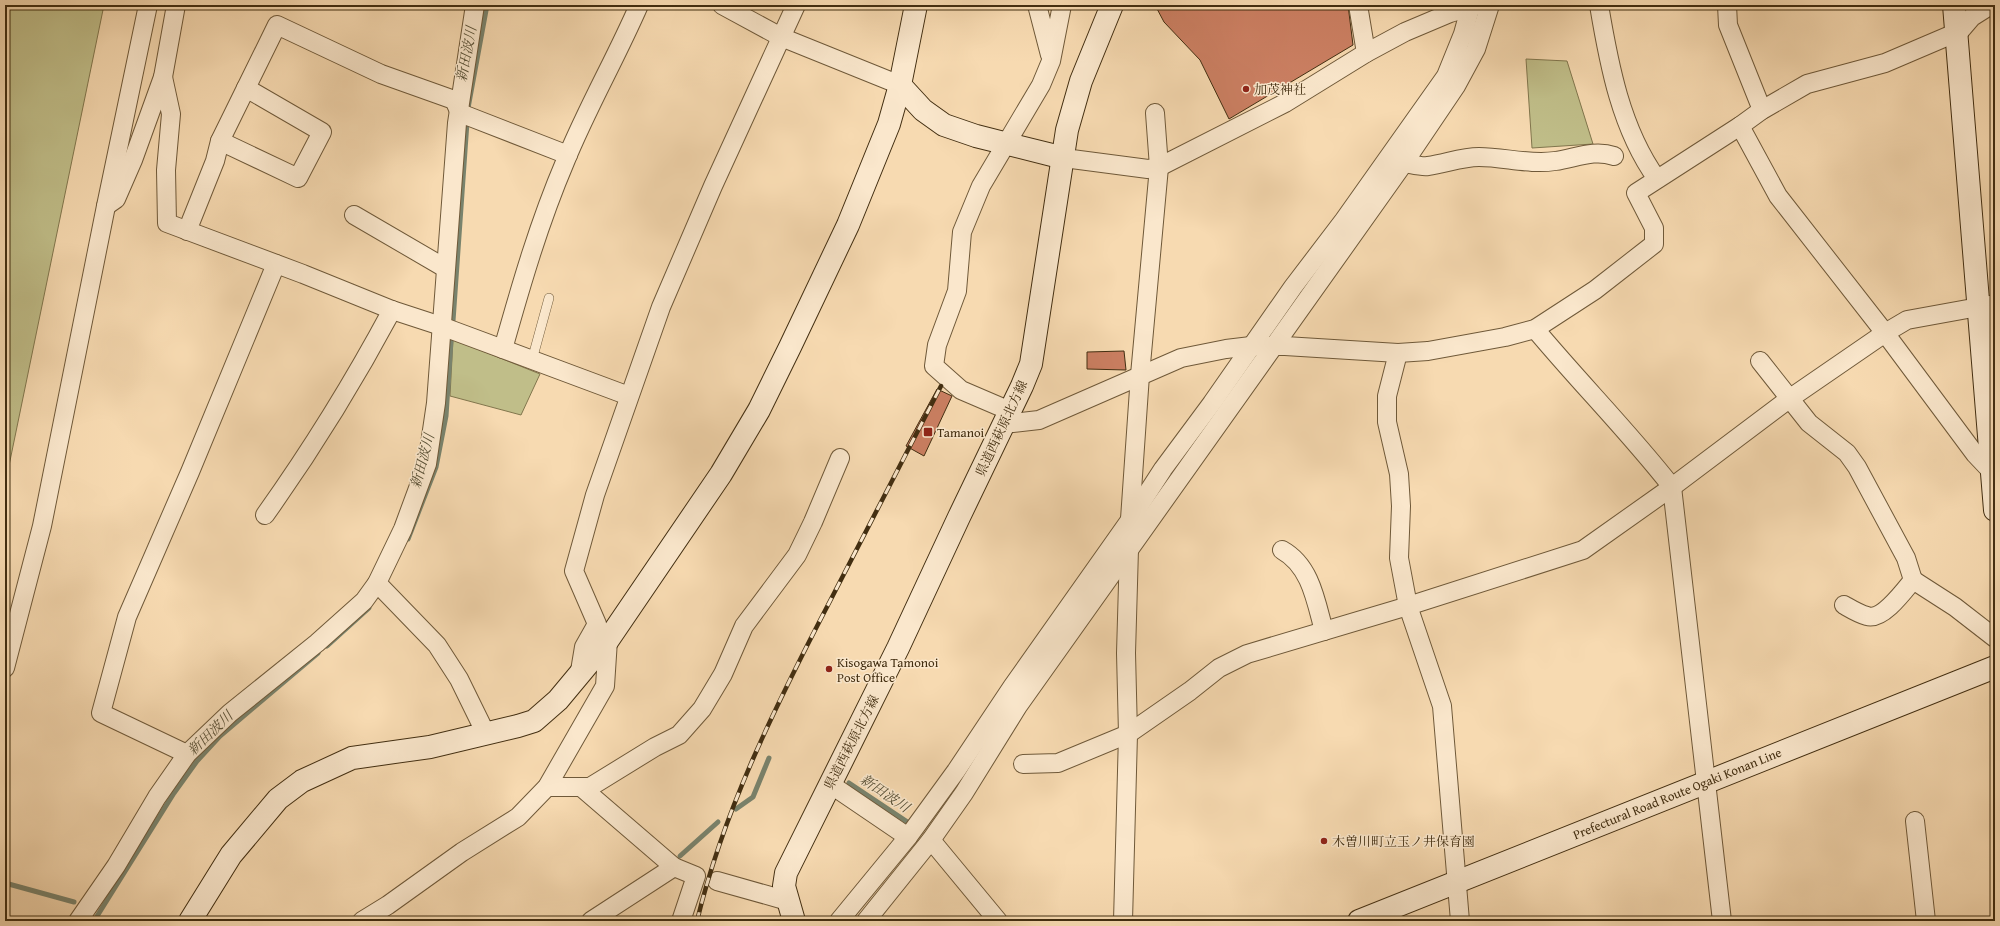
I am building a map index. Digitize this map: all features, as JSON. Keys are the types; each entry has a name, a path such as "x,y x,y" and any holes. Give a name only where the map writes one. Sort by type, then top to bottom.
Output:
{"street":[{"path":"5,668 42,526 148,5"},
{"path":"106,206 116,199 133,160 163,77 176,5"},
{"path":"78,921 116,866 157,797 187,754 230,713 317,643 358,606 377,583 403,529 427,464 436,403 457,124 460,113 475,5"},
{"path":"504,349 539,227 568,155 639,5"},
{"path":"722,5 781,37 900,85 923,110 944,125 1006,144 1064,158 1148,169 1159,167 1285,103 1405,32 1450,13 1473,6"},
{"path":"580,672 584,647 597,624 574,571 595,495 661,307 713,186 796,5"},
{"path":"190,921 231,855 278,799 302,781 352,758 430,747 534,721 558,700 608,640 721,474 759,410 848,225 890,124 900,85 916,5"},
{"path":"1037,5 1051,61"},
{"path":"1062,5 1051,61 1041,85 981,186 962,232 958,291 937,345 934,366 961,390 1007,417 1039,420 1181,358 1251,346 1398,354 1428,351 1505,337 1535,329 1595,290 1654,244 1654,228 1636,193 1740,126 1762,110 1807,84 1885,63 1960,31 1972,17 1991,5"},
{"name":"県道西萩原北方線","path":"791,911 784,886 786,873 898,648 1031,364 1052,224 1064,158 1067,130 1081,81 1112,5"},
{"path":"1358,5 1366,54"},
{"path":"866,921 931,840 964,793 1018,706 1404,163 1456,86 1476,49 1490,5"},
{"path":"1599,5 1610,66 1625,116 1648,166 1657,179"},
{"path":"1727,5 1728,25 1762,110"},
{"path":"1954,5 1987,306 1992,472 1995,510"},
{"path":"839,921 908,838 1130,520 1163,469 1344,220 1446,76 1473,6"},
{"path":"187,231 215,161 220,141 277,24 381,74 454,100 460,113 568,155"},
{"path":"163,77 171,114 166,170 167,223 392,310 441,326 629,396"},
{"path":"220,141 298,178 322,132 246,88"},
{"path":"1123,921 1128,734 1126,654 1130,520 1140,375 1159,167 1155,114"},
{"path":"1740,126 1778,196 1885,333 1975,454 1992,472"},
{"path":"1404,163 1427,166 1478,157 1533,162 1555,161 1586,153 1607,154 1614,156"},
{"path":"354,215 445,268"},
{"path":"187,754 101,713 127,617 190,472 276,264"},
{"path":"1023,764 1058,763 1128,734 1190,691 1219,668 1247,654 1408,606 1583,550 1672,488 1789,399 1885,333 1907,320 1987,306"},
{"path":"266,515 329,420 364,363 392,310"},
{"path":"1535,329 1567,367 1642,449 1672,488 1722,921"},
{"path":"1398,354 1387,396 1387,422 1399,474 1401,506 1399,558 1408,606 1442,706 1460,921"},
{"path":"1760,361 1809,423 1847,453 1857,467 1906,558 1913,580 1955,607 1995,638"},
{"path":"547,787 590,786 655,747 679,735 702,709 723,674 744,626 797,555 813,522 840,458"},
{"path":"1282,550 1291,555 1305,570 1324,631"},
{"path":"1844,605 1868,617 1879,615 1896,600 1913,580"},
{"path":"377,583 437,645 458,679 486,734"},
{"path":"362,921 388,905 462,852 518,817 547,787 605,686 608,640"},
{"name":"Prefectural Road Route Ogaki Konan Line","path":"1359,921 1995,667"},
{"path":"830,784 908,838"},
{"path":"581,787 674,867 696,876 681,921"},
{"path":"1915,822 1926,921"},
{"path":"931,840 998,921"},
{"path":"591,921 674,867"},
{"path":"717,881 791,911"}],"lane":[{"path":"532,360 548,298"}],"shaded area":[{"path":"5,5 104,5 5,485"},
{"path":"1526,59 1567,61 1593,144 1532,148"},
{"path":"453,339 540,374 521,415 450,396"}],"building":[{"name":"加茂神社","path":"1155,5 1348,5 1353,45 1229,119 1200,60 1164,22"},
{"path":"1124,351 1126,370 1087,369 1087,352"},
{"path":"937,389 952,396 924,456 906,446"}],"waterway":[{"name":"新田波川","path":"468,108 487,5"},
{"name":"新田波川","path":"453,321 467,122"},
{"name":"新田波川","path":"408,539 436,467 446,416 451,340"},
{"name":"新田波川","path":"327,646 369,608"},
{"name":"新田波川","path":"94,921 174,793 197,761 220,736 318,653"},
{"name":"新田波川","path":"736,809 753,797 769,758"},
{"name":"新田波川","path":"849,783 909,823"},
{"name":"新田波川","path":"680,856 718,822"},
{"path":"5,883 74,902"}],"railway":[{"path":"697,921 708,879 722,838 753,758 809,641 941,386"}],"place":[{"name":"加茂神社","path":"1246,89"},
{"name":"Tamanoi","path":"928,432"},
{"name":"Kisogawa Tamonoi Post Office","path":"829,669"},
{"name":"木曽川町立玉ノ井保育園","path":"1324,841"}]}
